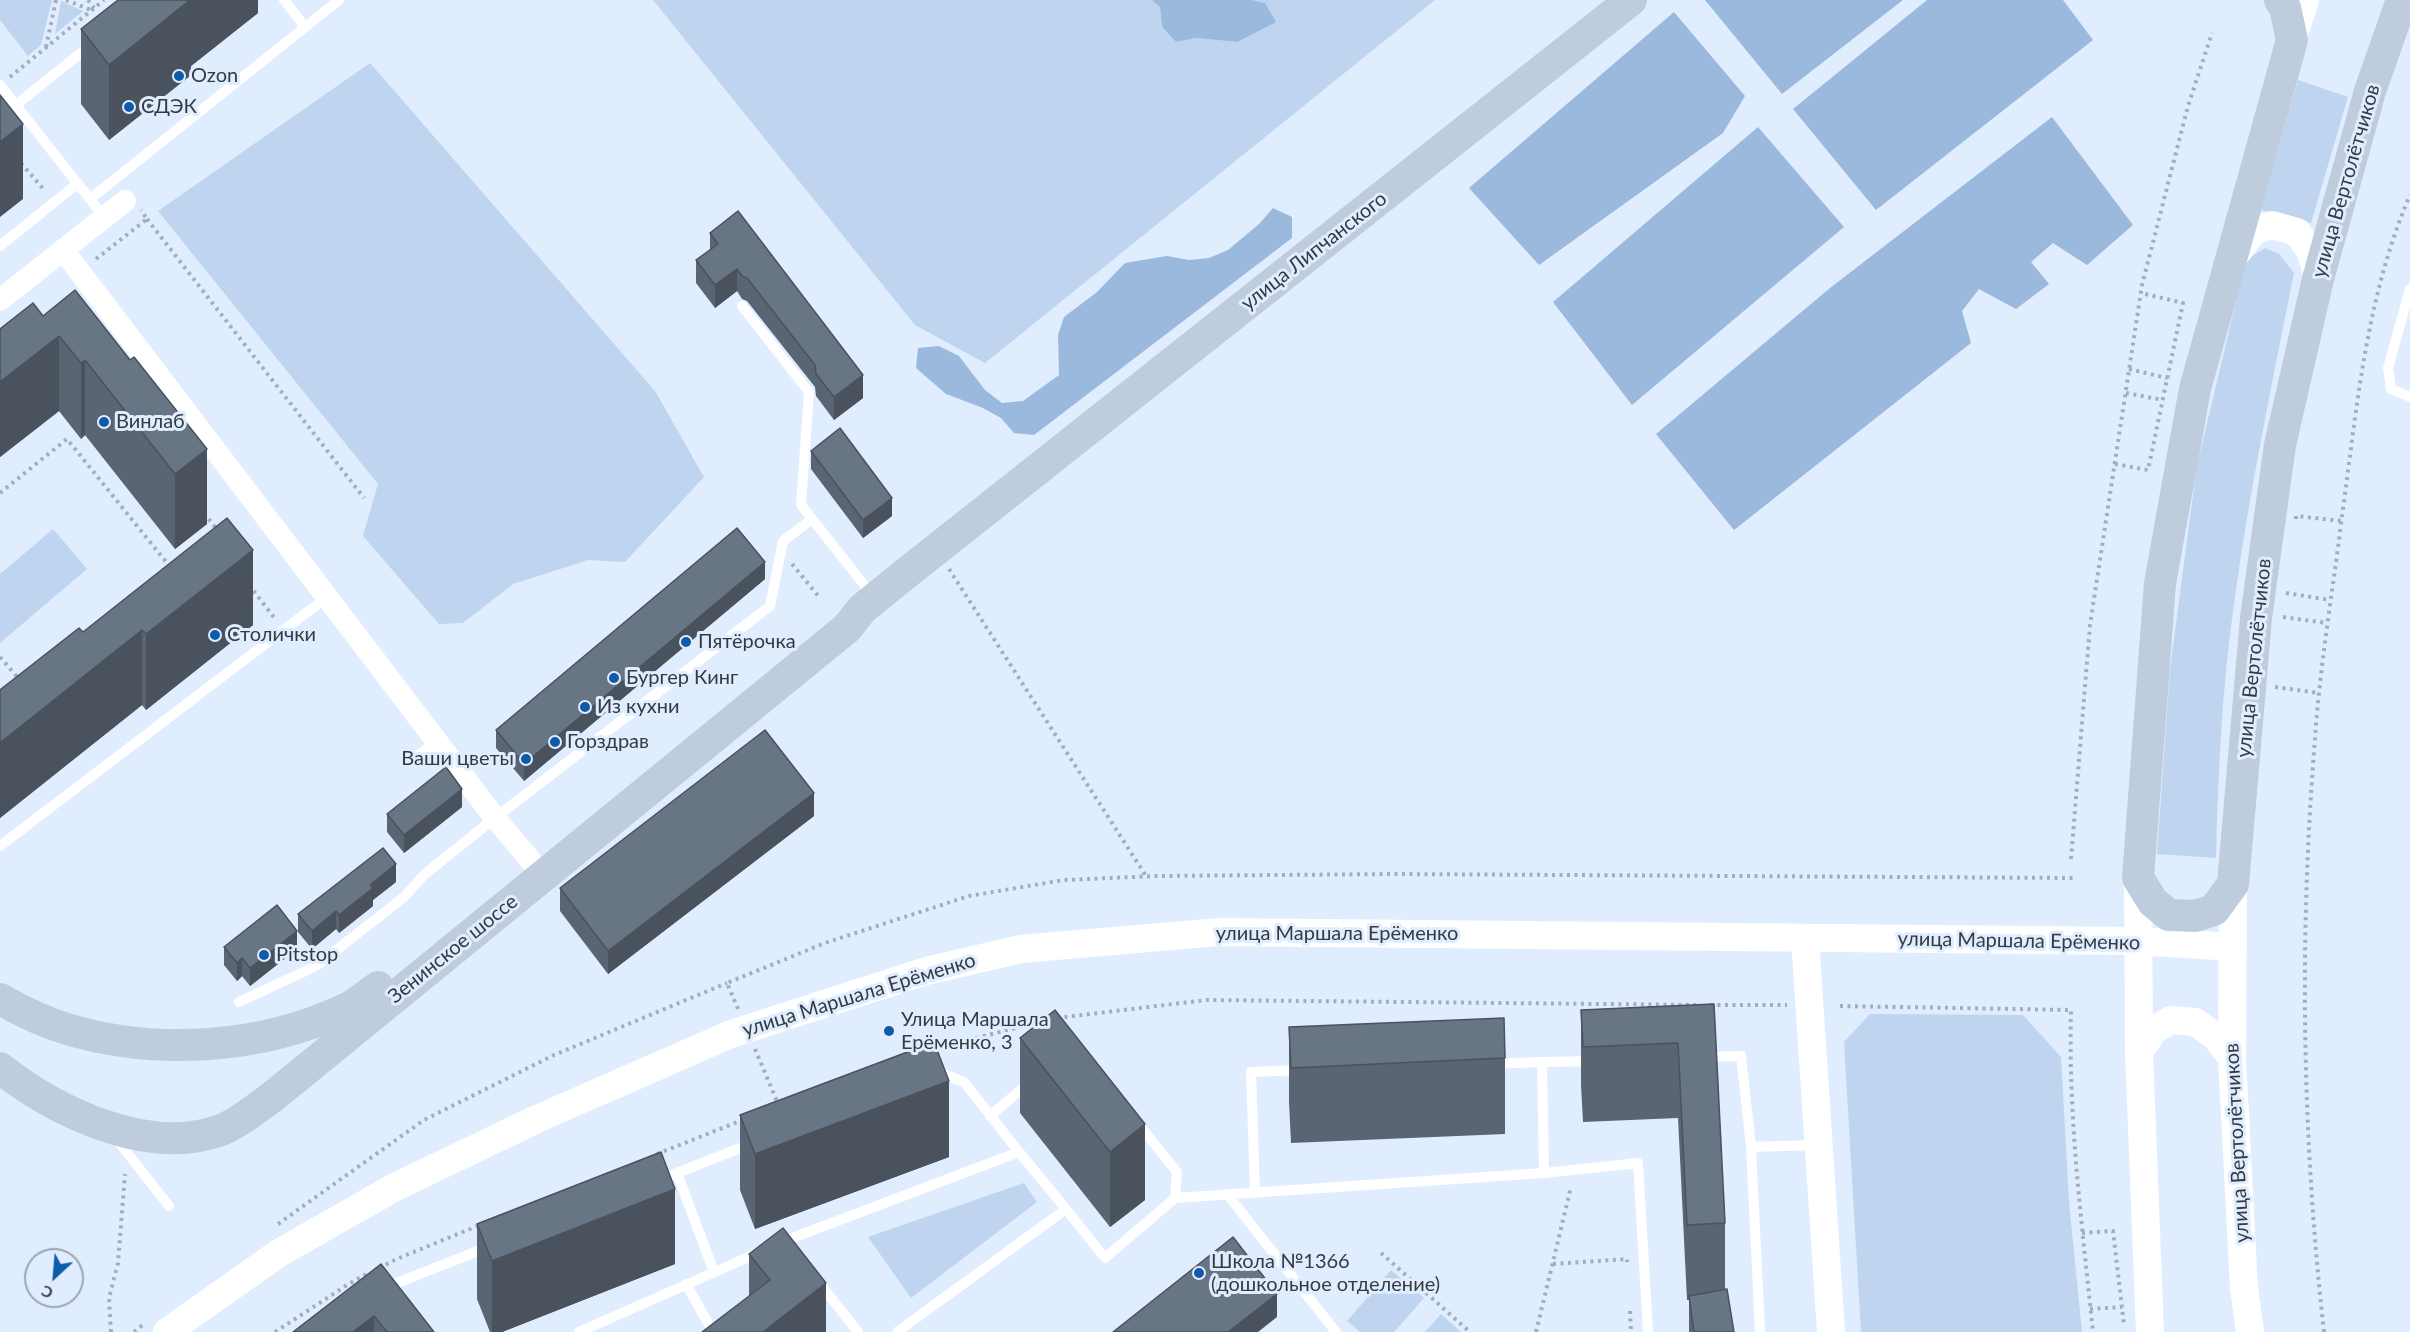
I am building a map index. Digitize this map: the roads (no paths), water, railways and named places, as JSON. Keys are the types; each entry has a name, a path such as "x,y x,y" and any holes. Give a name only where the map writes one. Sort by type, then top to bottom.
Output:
{"main road":[{"name":"улица Липчанского","path":"998,503 1631,0"},
{"path":"2233,884 2214,910 2195,916 2169,915 2152,902 2138,878 2160,583 2195,389 2292,40 2285,8 2280,0"},
{"name":"улица Вертолётчиков","path":"2233,884 2258,598 2280,445 2318,279 2370,91 2402,18"},
{"name":"Зенинское шоссе","path":"0,1068 118,1140 184,1136 220,1130 239,1120 280,1090 838,635 869,604 998,503"},
{"name":"Зенинское шоссе","path":"0,999 66,1029 155,1046 241,1041 305,1025 350,1008 531,861 838,618 869,604"}],"street":[{"path":"2292,40 2305,0"},
{"path":"0,300 125,201"},
{"path":"2233,258 2254,230 2272,225 2297,232 2311,252 2318,279"},
{"path":"63,250 436,742 531,861"},
{"path":"2138,878 2139,1052 2150,1332"},
{"name":"улица Вертолётчиков","path":"2233,884 2232,1058 2244,1288 2250,1332"},
{"name":"улица Маршала Ерёменко","path":"159,1325 395,1186 537,1119 746,1029 926,971 1021,949 1219,932 2137,941 2233,947"},
{"path":"1804,938 1831,1332"},
{"path":"2139,1052 2155,1029 2171,1020 2195,1022 2215,1036 2232,1058"}],"lane":[{"path":"284,0 305,27"},
{"path":"90,199 339,0"},
{"path":"16,105 103,35"},
{"path":"1,88 104,217"},
{"path":"0,246 77,184"},
{"path":"2410,289 2388,368 2391,389 2410,397"},
{"path":"742,306 809,392 801,505 869,604"},
{"path":"239,1002 316,966 404,897 425,874 495,818 770,606 783,541 812,519"},
{"path":"0,846 327,597"},
{"path":"406,763 436,742"},
{"path":"1694,1058 1741,1056 1751,1147 1760,1332"},
{"path":"1482,1064 1600,1060"},
{"path":"1542,1062 1544,1173"},
{"path":"1255,1192 1251,1072 1319,1070"},
{"path":"926,1075 936,1071 964,1082 1105,1258 1175,1198 1544,1173 1638,1163 1648,1332"},
{"path":"990,1116 1042,1072"},
{"path":"1127,1110 1178,1172 1175,1198"},
{"path":"645,1186 764,1139"},
{"path":"118,1140 169,1206"},
{"path":"1751,1147 1817,1145"},
{"path":"579,1332 785,1240 1019,1152"},
{"path":"677,1173 714,1272"},
{"path":"1227,1194 1336,1332"},
{"path":"897,1332 1066,1209"},
{"path":"785,1240 793,1250"},
{"path":"378,1297 494,1245"},
{"path":"807,1268 858,1332"},
{"path":"686,1284 712,1332"}],"place":[{"name":"Ozon","path":"179,76"},
{"name":"СДЭК","path":"129,107"},
{"name":"Винлаб","path":"104,422"},
{"name":"Столички","path":"215,635"},
{"name":"Пятёрочка","path":"686,642"},
{"name":"Бургер Кинг","path":"614,678"},
{"name":"Из кухни","path":"585,707"},
{"name":"Горздрав","path":"555,742"},
{"name":"Ваши цветы","path":"526,759"},
{"name":"Pitstop","path":"264,955"},
{"name":"Улица Маршала Ерёменко, 3","path":"889,1031"},
{"name":"Школа №1366 (дошкольное отделение)","path":"1199,1273"}]}
